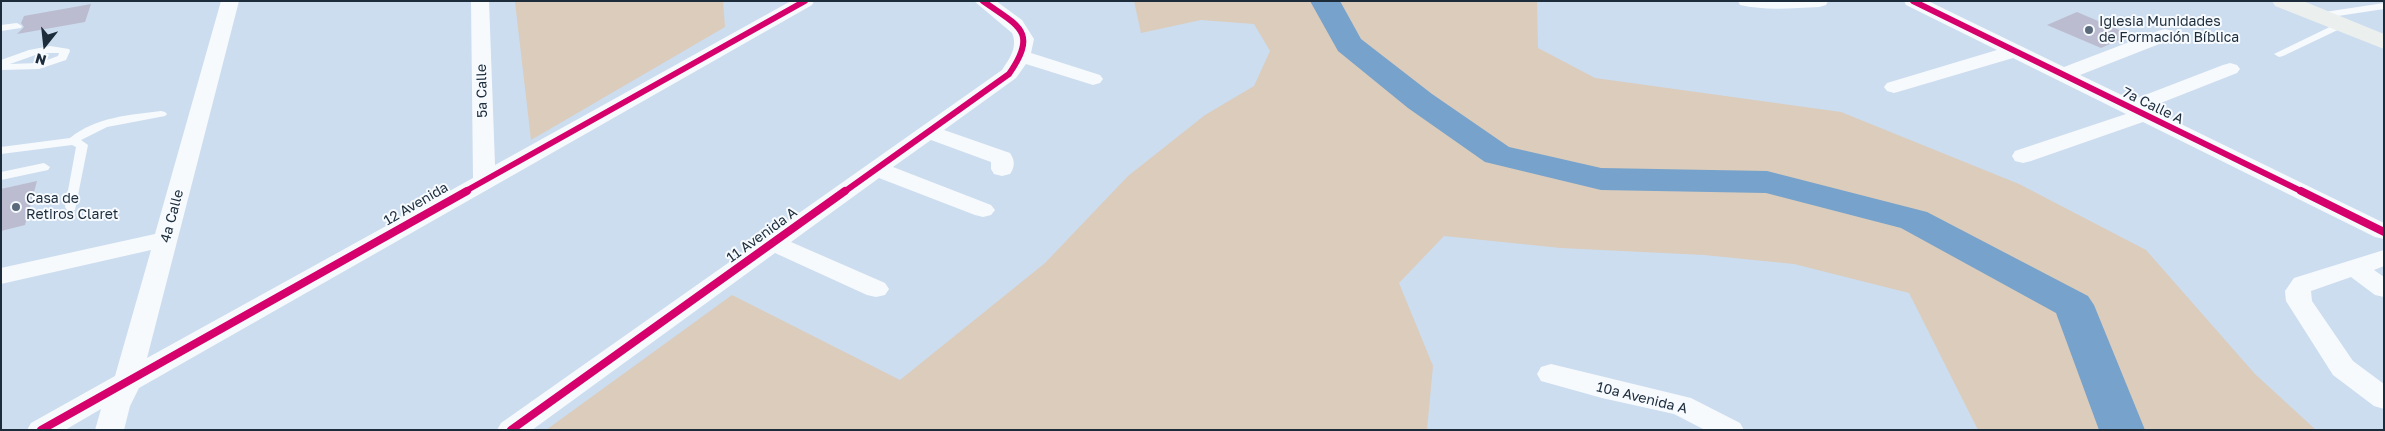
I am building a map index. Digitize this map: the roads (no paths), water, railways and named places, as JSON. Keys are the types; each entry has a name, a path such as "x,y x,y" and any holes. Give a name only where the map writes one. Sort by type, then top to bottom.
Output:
{"street":[{"name":"4a Calle","path":"109,430 116,406 127,383 230,1"},
{"name":"12 Avenida","path":"41,430 804,1"},
{"path":"983,1 1022,31 1026,42 1022,57 1092,78"},
{"path":"1747,1 1773,4 1819,1"},
{"name":"7a Calle A","path":"1912,1 2384,232"},
{"path":"2283,1 2384,42"},
{"name":"5a Calle","path":"481,2 484,180"},
{"path":"2062,75 2165,34"},
{"path":"1894,87 2014,51"},
{"name":"11 Avenida A","path":"511,430 1009,74 1022,57"},
{"path":"2023,156 2137,112 2230,69"},
{"path":"928,132 1002,158 1002,169"},
{"path":"877,169 983,210"},
{"path":"1,276 166,240"},
{"path":"773,243 876,289"},
{"path":"2384,258 2303,284 2298,292 2298,301 2343,368 2384,399"},
{"path":"2353,267 2384,289"},
{"name":"10a Avenida A","path":"1550,374 1602,388 1682,405 1730,430"}],"lane":[{"path":"2318,16 2384,6"},
{"path":"2279,54 2340,25"},
{"path":"1,28 17,26"},
{"path":"52,50 65,51 62,58 46,65 25,69 1,66 28,54 52,50"},
{"path":"1,151 73,141 86,131 101,124 161,114"},
{"path":"71,206 82,145 73,141"},
{"path":"1,176 44,167"}],"waterway":[{"path":"1325,1 1349,44 1420,101 1497,155 1601,179 1767,182 1914,220 2074,305 2122,430"}],"place":[{"name":"Iglesia Munidades de Formación Bíblica","path":"2089,30"},
{"name":"Casa de Retiros Claret","path":"16,207"}]}
